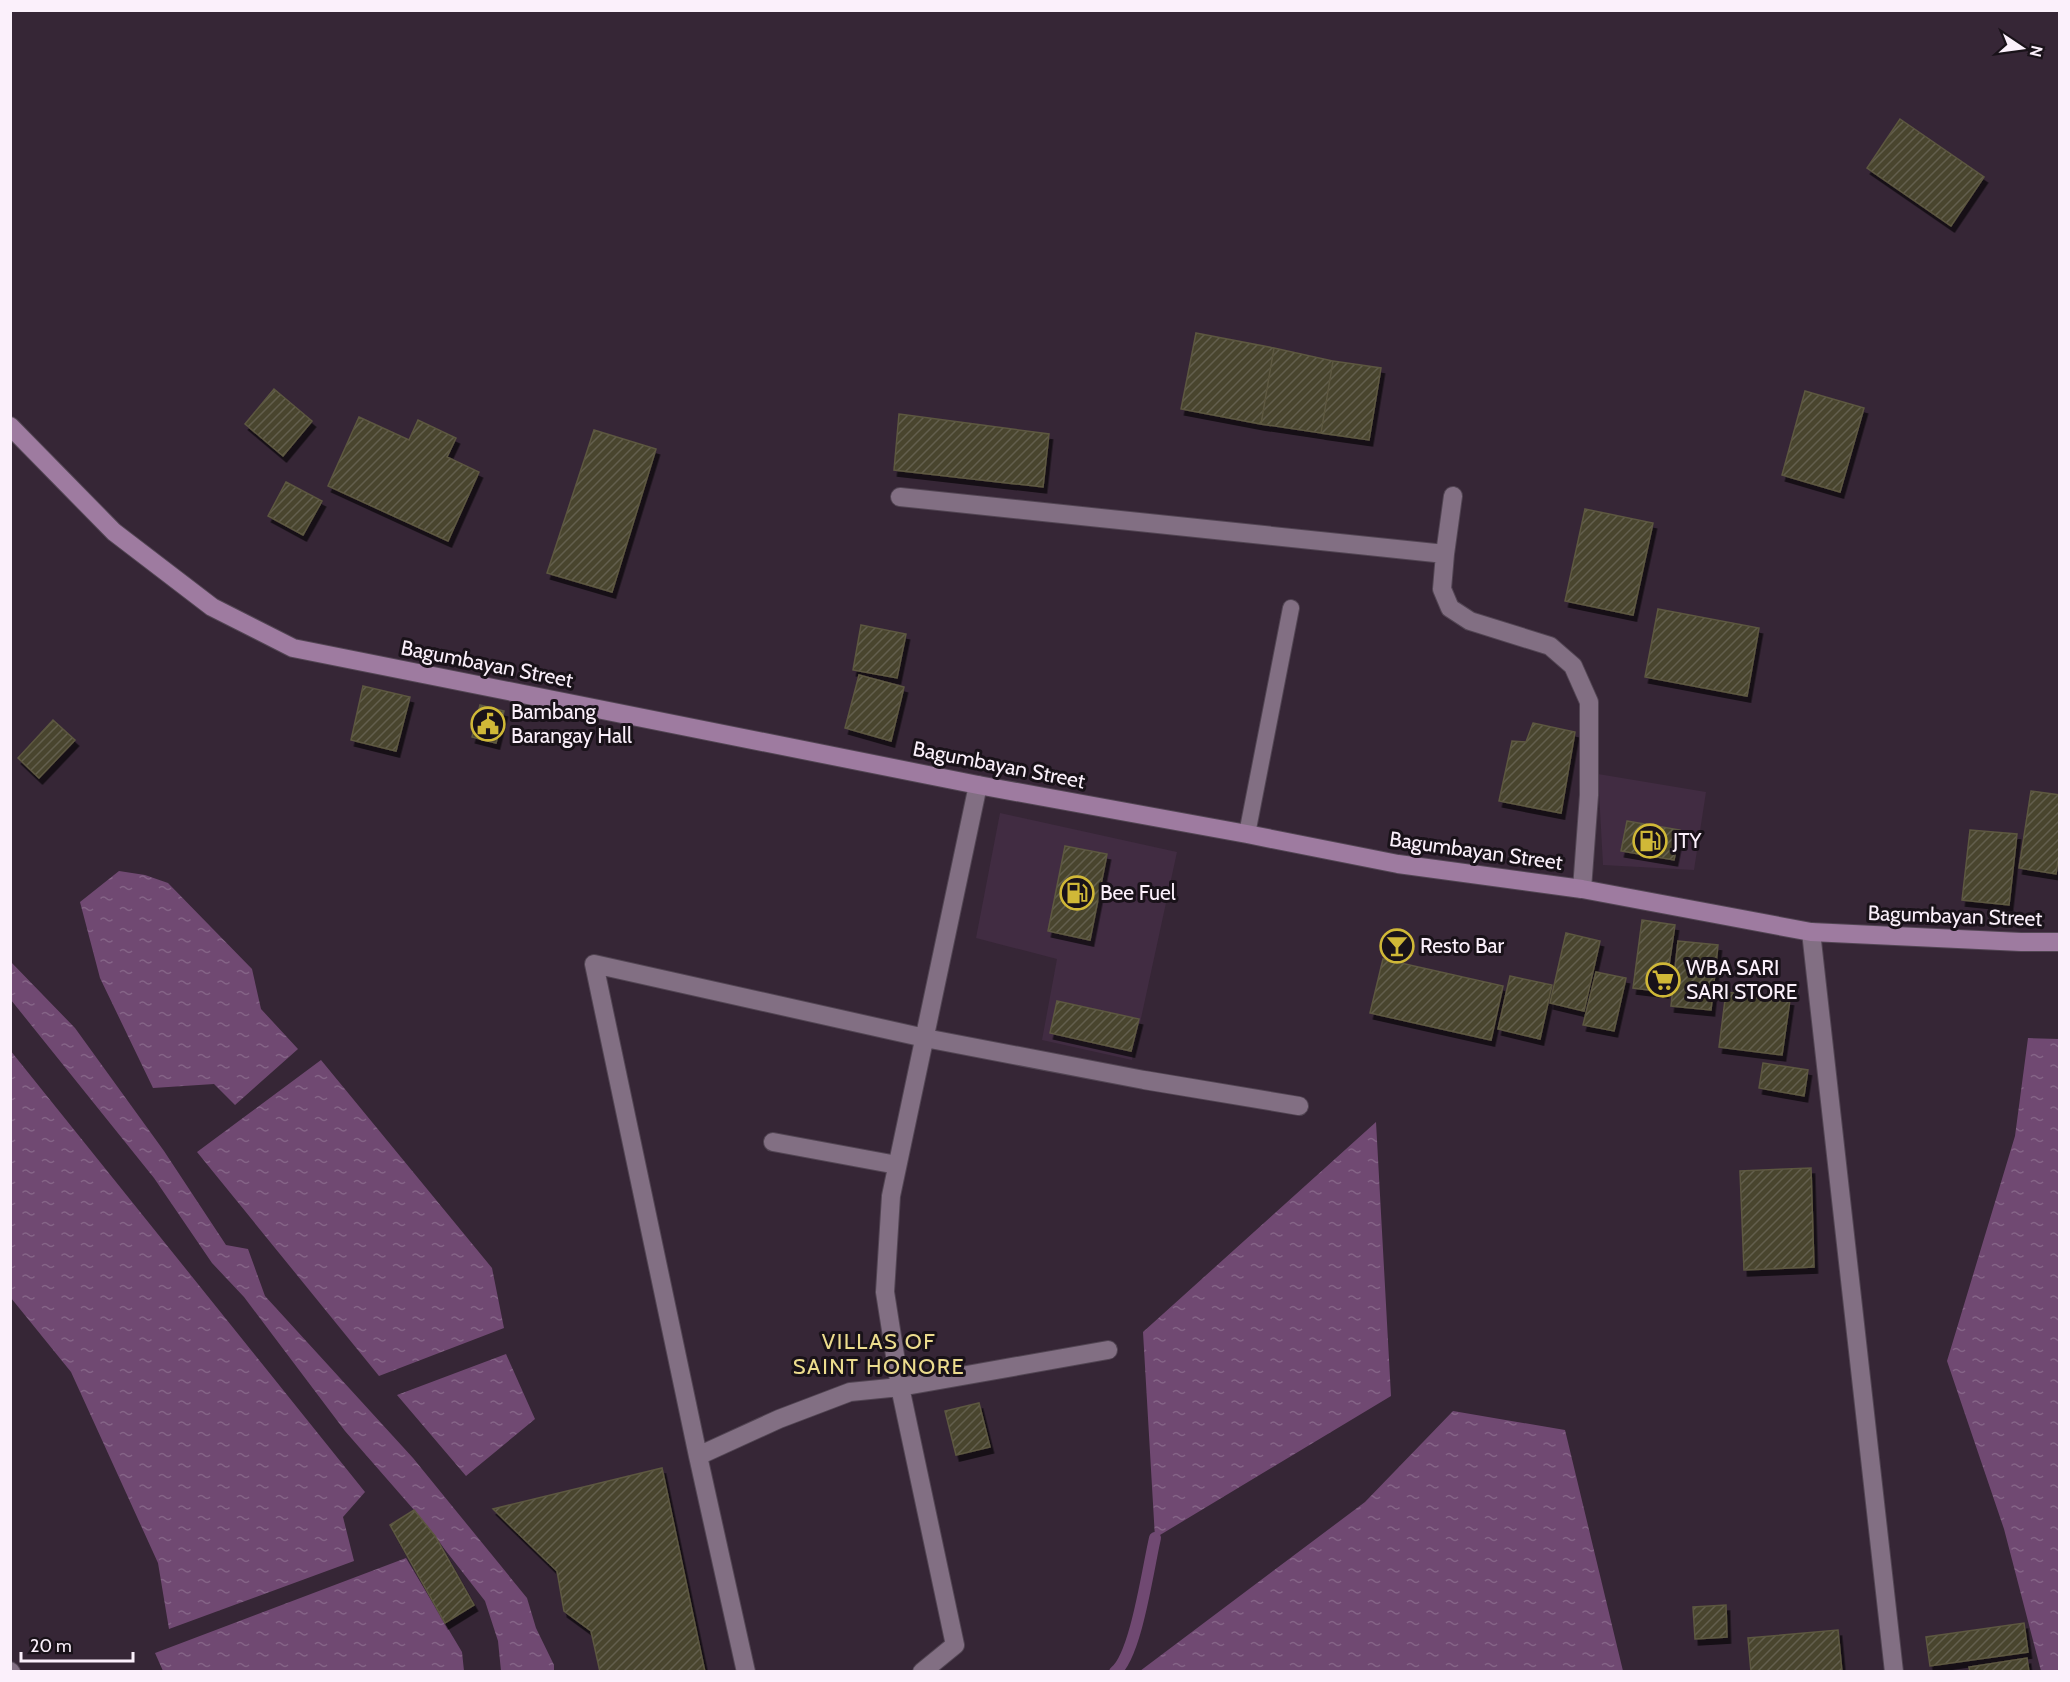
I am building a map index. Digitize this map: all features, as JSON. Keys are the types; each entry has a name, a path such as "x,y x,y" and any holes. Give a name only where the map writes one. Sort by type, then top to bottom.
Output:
{"main road":[{"name":"Bagumbayan Street","path":"10,426 114,532 212,607 293,648 978,785 1398,864 1582,889 1811,932 2060,942"}],"street":[{"path":"1453,496 1442,589 1450,608 1470,621 1550,646 1574,666 1589,702 1588,795 1582,889"},
{"path":"900,497 1445,554"},
{"path":"922,1671 955,1645 900,1387 885,1292 891,1196 978,785"},
{"path":"1811,932 1894,1671"},
{"path":"746,1671 594,964 925,1038 1144,1080 1299,1106"},
{"path":"773,1142 897,1165"},
{"path":"698,1456 779,1419 850,1392 900,1387 1108,1350"}],"lane":[{"path":"1247,834 1291,608"}],"shaded area":[{"path":"1598,774 1706,792 1694,870 1603,865"},
{"path":"1000,813 1177,852 1132,1060 1042,1040 1057,959 976,938"}],"water":[{"path":"119,871 145,875 168,883 252,969 261,1009 298,1049 235,1105 214,1084 153,1088 100,978 80,902"},
{"path":"10,961 75,1028 164,1151 226,1245 248,1249 265,1296 413,1458 527,1598 536,1628 554,1665 554,1671 501,1671 498,1641 485,1601 414,1510 345,1431 244,1297 212,1263 154,1178 11,1000"},
{"path":"2028,1038 2059,1039 2059,1671 2041,1671 2004,1529 1947,1361 2015,1136"},
{"path":"10,1050 365,1492 343,1517 354,1561 169,1629 158,1563 71,1372 11,1298"},
{"path":"321,1060 492,1268 504,1328 379,1376 197,1152"},
{"path":"1376,1122 1391,1396 1155,1538 1143,1332"},
{"path":"506,1354 535,1419 466,1476 397,1395"},
{"path":"1453,1411 1565,1430 1623,1671 1140,1671 1365,1502"},
{"path":"406,1558 462,1652 464,1671 163,1671 155,1653"}],"building":[{"path":"1900,119 1984,177 1951,226 1867,168"},
{"path":"1196,333 1274,348 1261,424 1181,409"},
{"path":"1274,348 1333,361 1321,433 1261,424"},
{"path":"1333,361 1381,368 1369,440 1321,433"},
{"path":"274,389 312,421 283,456 245,424"},
{"path":"1805,391 1864,408 1840,492 1782,475"},
{"path":"899,414 1049,434 1043,487 894,470"},
{"path":"359,417 409,440 418,420 456,438 447,457 479,472 448,541 328,486"},
{"path":"594,430 656,449 612,592 547,573"},
{"path":"286,482 322,501 303,535 268,516"},
{"path":"1585,509 1653,523 1633,615 1565,601"},
{"path":"1658,609 1759,628 1747,696 1645,677"},
{"path":"861,625 906,634 897,678 853,670"},
{"path":"859,675 904,687 891,741 845,728"},
{"path":"363,686 410,697 396,751 351,740"},
{"name":"Bambang Barangay Hall","path":"480,705 504,711 496,743 472,737"},
{"path":"53,720 75,740 39,778 18,758"},
{"path":"1533,723 1575,732 1561,813 1499,801 1512,741 1526,742"},
{"path":"2031,791 2060,795 2060,848 2056,874 2019,868"},
{"name":"JTY","path":"1627,821 1680,830 1674,860 1621,851"},
{"path":"1970,830 2017,834 2009,905 1962,900"},
{"name":"Bee Fuel","path":"1065,846 1107,854 1090,940 1048,931"},
{"path":"1642,920 1675,925 1665,992 1633,988"},
{"path":"1566,933 1600,941 1584,1011 1550,1003"},
{"path":"1678,941 1718,945 1711,1010 1671,1006"},
{"path":"1383,959 1503,986 1491,1040 1370,1013"},
{"path":"1596,972 1626,978 1614,1031 1583,1025"},
{"path":"1510,976 1552,985 1540,1039 1498,1029"},
{"path":"1726,992 1790,1000 1782,1055 1719,1047"},
{"path":"1057,1001 1139,1019 1131,1051 1050,1033"},
{"path":"1763,1063 1808,1070 1804,1096 1759,1088"},
{"path":"1811,1168 1814,1267 1744,1270 1740,1171"},
{"path":"979,1403 990,1447 956,1455 945,1411"},
{"path":"662,1468 705,1672 600,1672 591,1631 564,1611 557,1571 493,1509"},
{"path":"414,1510 435,1536 474,1605 445,1623 390,1525"},
{"path":"1726,1605 1727,1637 1695,1639 1693,1607"},
{"path":"2024,1623 2028,1652 1930,1666 1926,1637"},
{"path":"1838,1630 1842,1672 1751,1672 1748,1638"},
{"path":"2027,1658 2029,1672 1970,1672 1969,1667"}],"waterway":[{"path":"1115,1672 1129,1649 1135,1630 1155,1538"}],"place":[{"name":"Bambang Barangay Hall","path":"488,724"},
{"name":"JTY","path":"1650,841"},
{"name":"Bee Fuel","path":"1077,893"},
{"name":"Resto Bar","path":"1397,946"},
{"name":"WBA SARI SARI STORE","path":"1663,980"}],"district":[{"name":"VILLAS OF SAINT HONORE","path":"879,1354"}]}
